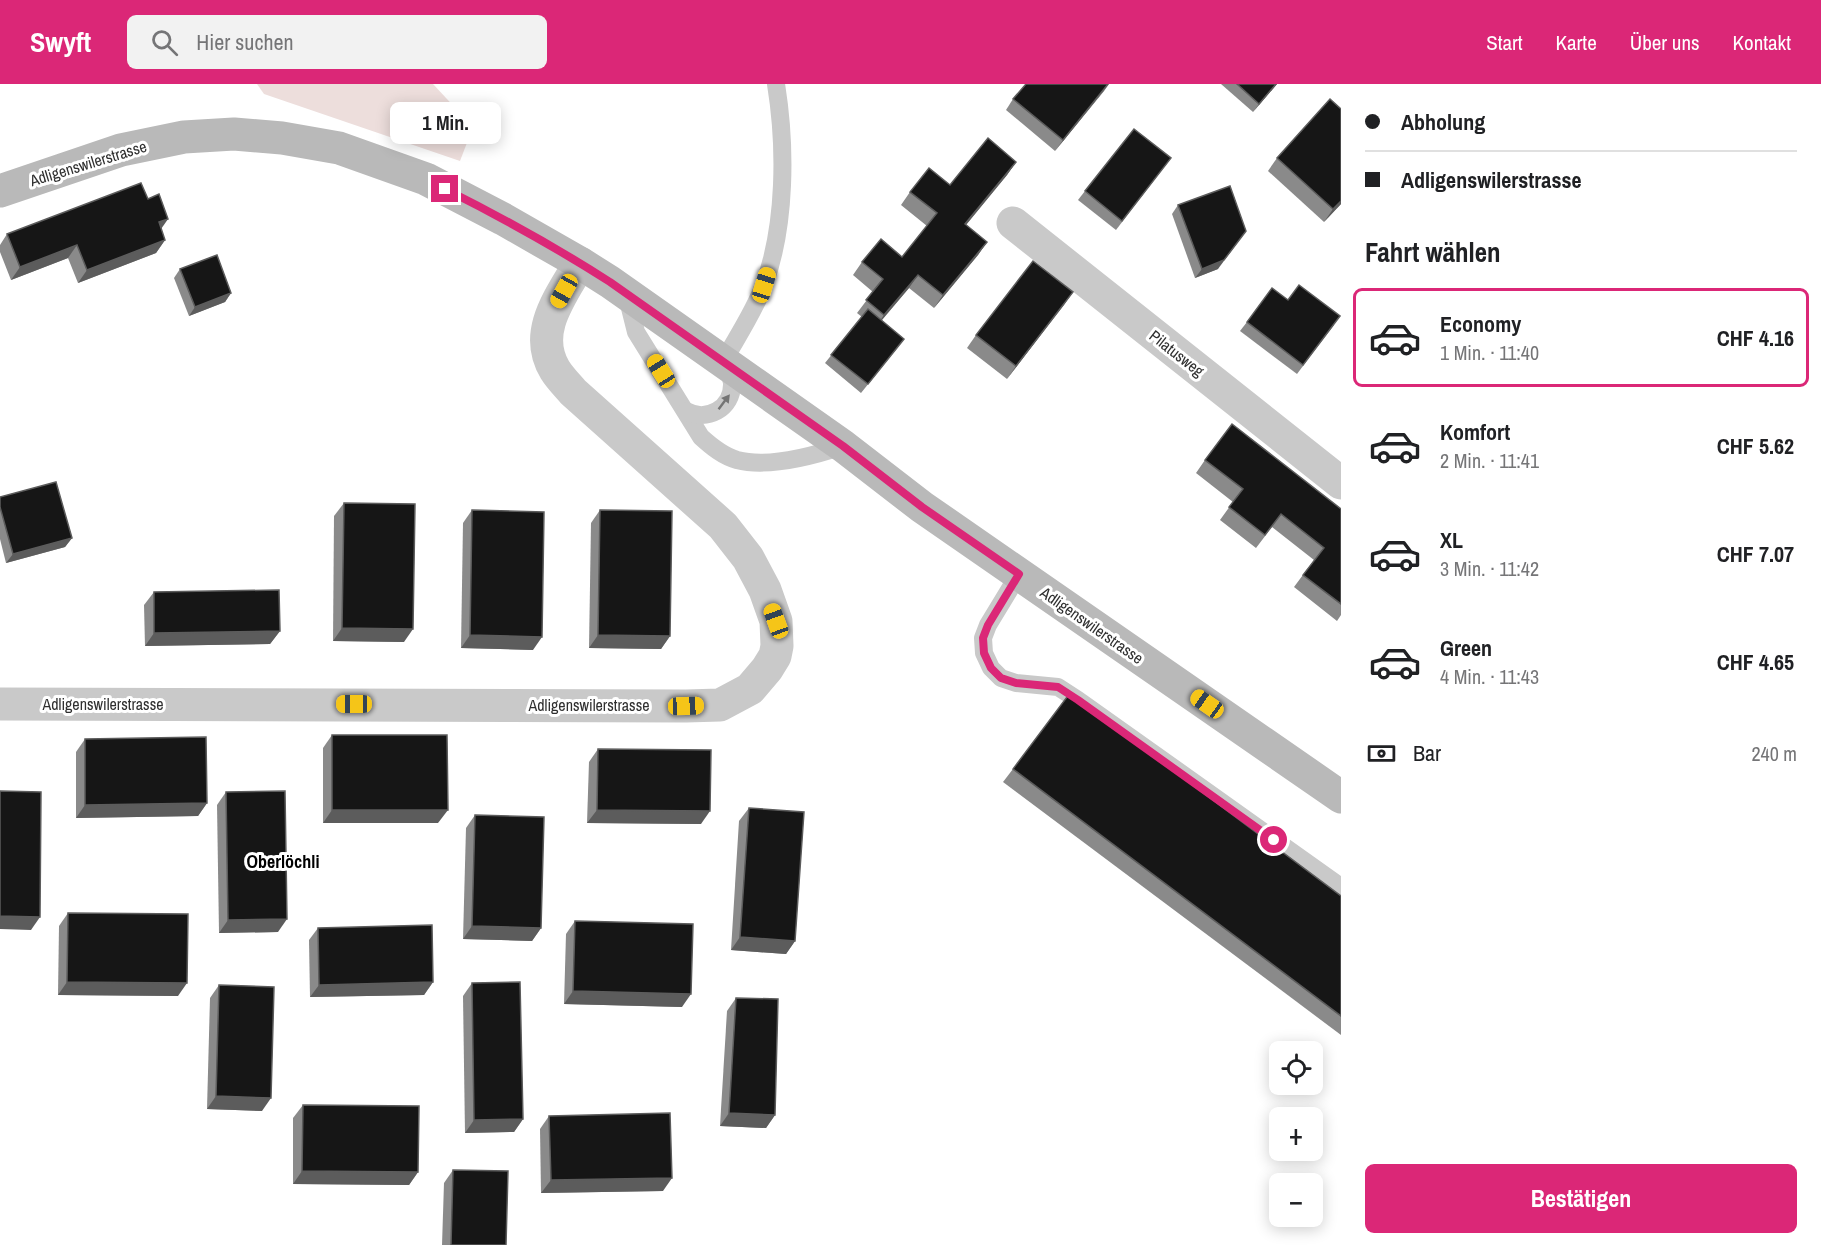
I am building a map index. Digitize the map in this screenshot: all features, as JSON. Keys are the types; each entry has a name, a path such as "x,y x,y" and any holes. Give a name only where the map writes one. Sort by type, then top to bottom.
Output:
{"main road":[{"name":"Adligenswilerstrasse","path":"0,190 121,150 184,137 234,134 282,138 339,148 426,178 580,263 626,294 843,446 922,507 1341,797"}],"street":[{"name":"Pilatusweg","path":"1013,224 1341,483"},
{"name":"Adligenswilerstrasse","path":"0,704 686,706 720,705 750,689 767,669 775,656 777,646 776,621 765,590 748,558 723,526 573,392 555,370 545,344 550,316 580,263"}],"lane":[{"path":"686,411 700,416 712,414 723,407 730,397 732,384 723,362 764,285 775,248 781,206 783,167 776,84"},
{"path":"626,294 636,332 701,437 716,450 735,460 756,464 814,456 843,446"},
{"path":"1019,574 988,625 983,638 984,653 991,668 1001,678 1016,683 1058,687 1341,887"}],"shaded area":[{"path":"257,84 433,84 473,127 460,161 264,94"}],"building":[{"path":"1026,84 1108,84 1063,140 1013,99"},
{"path":"1237,84 1276,84 1259,104"},
{"path":"1330,99 1341,109 1341,201 1333,209 1277,158"},
{"path":"1134,129 1171,158 1122,221 1085,191"},
{"path":"988,138 1016,162 965,224 987,242 943,295 918,275 884,315 866,300 883,279 862,262 881,239 902,257 937,213 910,192 929,168 950,185"},
{"path":"141,183 148,199 159,194 168,219 159,222 165,240 87,270 77,245 20,267 7,234"},
{"path":"1230,186 1246,231 1224,260 1202,269 1178,205"},
{"path":"217,255 231,293 195,307 180,269"},
{"path":"1033,261 1073,292 1016,366 976,335"},
{"path":"1299,285 1340,316 1303,365 1247,322 1272,288 1288,300"},
{"path":"868,309 904,339 868,384 831,355"},
{"path":"1232,424 1341,509 1341,604 1303,575 1324,548 1281,514 1265,535 1229,507 1243,489 1205,460"},
{"path":"56,482 72,538 13,554 0,507 0,497"},
{"path":"344,503 415,504 413,629 342,628"},
{"path":"472,510 544,512 542,637 470,635"},
{"path":"600,510 672,511 670,636 598,635"},
{"path":"279,590 280,631 154,633 154,592"},
{"path":"1070,693 1341,896 1341,1016 1013,769"},
{"path":"332,735 447,735 448,810 332,810"},
{"path":"206,737 207,803 85,805 85,739"},
{"path":"598,749 711,750 710,811 597,810"},
{"path":"0,791 41,792 40,917 0,916"},
{"path":"285,791 287,919 228,920 226,792"},
{"path":"749,808 804,812 795,941 740,937"},
{"path":"475,815 544,817 541,928 472,926"},
{"path":"68,913 188,914 187,983 67,982"},
{"path":"575,921 693,924 691,994 573,991"},
{"path":"432,925 433,982 319,985 318,928"},
{"path":"520,982 523,1119 474,1120 472,983"},
{"path":"219,985 274,987 271,1098 216,1096"},
{"path":"736,998 778,999 775,1115 729,1113"},
{"path":"303,1105 419,1106 418,1172 302,1171"},
{"path":"670,1113 672,1178 551,1180 549,1116"},
{"path":"453,1170 508,1171 506,1245 451,1245"}],"district":[{"name":"Oberlöchli","path":"283,861"}],"route":[{"path":"445,189 503,219 610,282 843,446 904,494 1019,574 988,625 983,638 984,653 991,668 1001,678 1016,683 1058,687 1274,840"}]}
